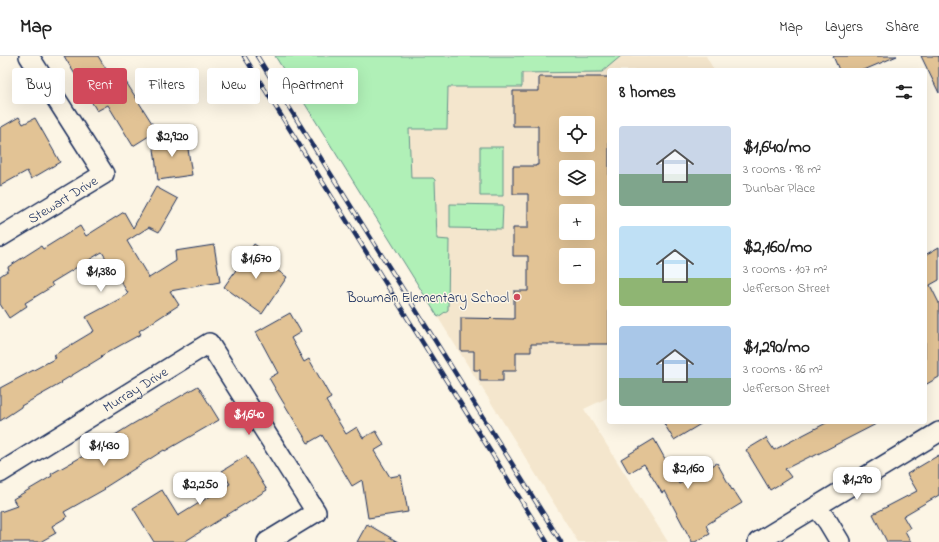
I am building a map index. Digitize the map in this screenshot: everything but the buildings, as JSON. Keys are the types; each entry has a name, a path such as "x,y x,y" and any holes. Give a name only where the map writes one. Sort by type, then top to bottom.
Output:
{"street":[{"name":"Stewart Drive","path":"0,237 104,174 29,56"},
{"name":"Murray Drive","path":"0,473 209,343 316,512 267,542"},
{"path":"758,542 939,432"},
{"path":"816,507 828,522 840,542"}],"shaded area":[{"name":"Bowman Elementary School","path":"275,56 706,56 713,68 607,68 607,398 584,409 668,542 578,542 305,104 358,104 358,68 282,68"}],"green space":[{"path":"275,56 621,56 602,72 522,73 522,87 448,87 447,129 409,129 411,178 433,178 435,180 437,239 449,240 448,310 438,317 305,104 358,104 358,68 282,68"},
{"path":"480,147 503,147 503,196 480,196"},
{"path":"450,204 503,205 502,229 450,228"}],"railway":[{"path":"244,56 547,542"},
{"path":"257,56 561,542"}],"place":[{"name":"Bowman Elementary School","path":"517,297"}]}
